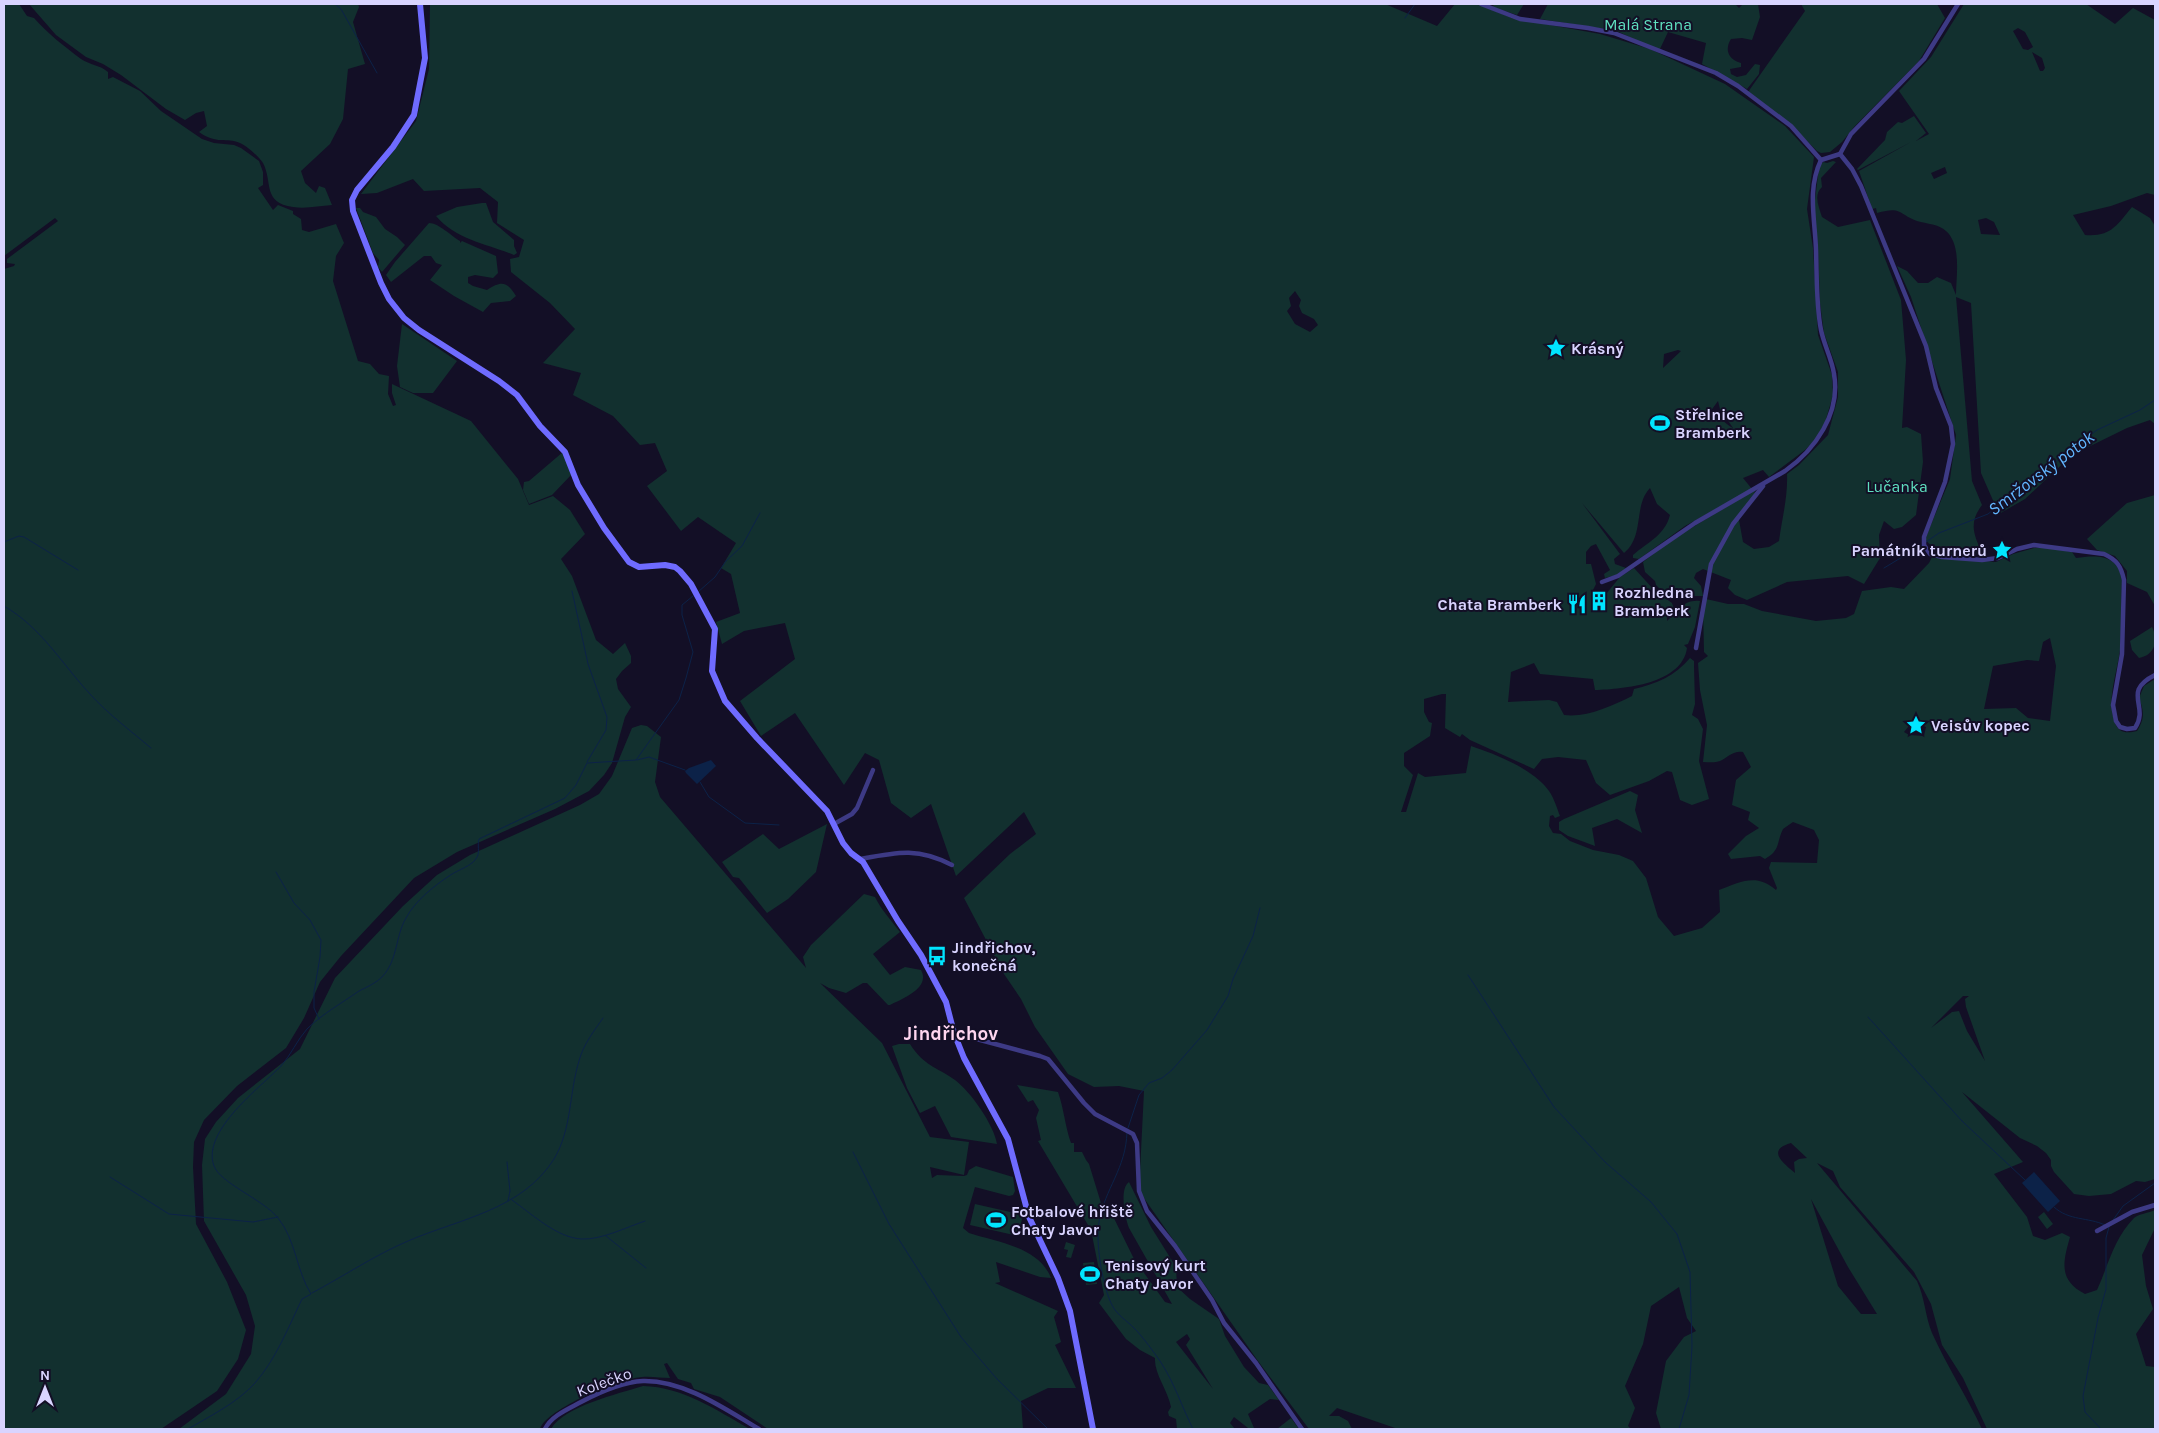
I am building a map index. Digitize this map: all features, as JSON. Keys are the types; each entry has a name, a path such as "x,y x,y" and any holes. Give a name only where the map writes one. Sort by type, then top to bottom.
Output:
{"street":[{"path":"420,4 425,58 414,114 393,147 360,186 352,200 353,211 380,283 389,299 404,318 517,395 540,426 565,452 578,485 604,528 629,562 639,567 665,565 675,567 680,571 696,592 715,629 712,671 725,701 757,738 821,804 843,843 851,853 860,859 898,921 922,955 946,1002 954,1034 964,1058 1005,1129 1029,1218 1058,1278 1070,1311 1093,1429"},
{"path":"1481,4 1520,19 1614,33 1716,72 1791,126 1820,160"},
{"path":"1820,160 1840,154 1851,134 1924,59 1958,4"},
{"path":"1840,154 1852,169 1861,186 1926,346 1936,388 1950,426 1953,444 1947,475 1924,537 1924,545 1930,554 1942,558 1982,560 1998,558 2017,549 2034,545 2104,554 2112,558 2121,568 2124,580 2122,654 2113,705 2116,721 2120,727 2126,729 2135,728 2139,723 2141,714 2137,701 2139,689 2144,680 2155,675"},
{"path":"1602,582 1618,576 1695,523 1798,463 1815,444 1825,426 1834,399 1834,372 1823,341 1819,316 1812,210 1814,184 1820,160"},
{"path":"1696,648 1711,564 1733,524 1766,482"},
{"path":"834,824 852,814 857,808 873,770"},
{"path":"860,859 895,852 911,852 927,854 952,865"},
{"path":"954,1034 1040,1056 1048,1060 1095,1114 1133,1134 1137,1143 1140,1191 1147,1211 1212,1300 1224,1323 1256,1363 1302,1429"},
{"path":"2097,1230 2132,1212 2155,1204"},
{"name":"Kolečko","path":"544,1429 551,1420 586,1399 642,1381 668,1384 692,1392 759,1429"}],"green space":[{"path":"7,4 19,4 27,16 34,18 62,45 81,59 108,72 108,79 113,77 140,91 161,111 202,139 214,143 234,145 259,161 263,172 263,185 258,188 273,210 278,205 293,211 293,214 301,219 302,230 309,232 336,224 344,243 336,256 333,281 358,361 370,364 379,374 389,376 388,394 393,406 396,405 392,393 392,384 471,421 518,479 529,505 553,496 570,510 585,534 561,559 572,576 596,640 613,654 625,643 631,656 631,663 616,679 618,689 631,707 625,717 612,763 604,775 589,791 555,809 457,852 414,878 341,956 320,982 304,1018 286,1048 237,1086 204,1120 194,1142 193,1167 196,1224 227,1282 246,1330 238,1359 217,1391 161,1429 4,1429 4,269 15,264 7,263 7,259 58,221 55,218 4,256 4,6"},
{"path":"29,4 358,4 359,7 353,22 365,64 348,69 343,119 330,144 301,171 305,183 316,193 319,186 325,188 332,205 298,208 283,205 277,201 270,191 263,163 253,152 235,141 216,140 199,132 207,126 204,111 196,113 185,120 166,109 121,75 103,64 86,57 56,35"},
{"path":"430,4 1385,4 1437,26 1455,4 1477,4 1512,18 1600,34 1650,49 1725,84 1785,126 1814,157 1807,209 1813,248 1818,335 1832,375 1833,395 1822,433 1805,450 1769,477 1763,470 1743,478 1752,489 1685,526 1639,559 1633,558 1633,555 1660,533 1668,522 1670,515 1657,504 1650,488 1642,503 1635,538 1624,553 1582,503 1620,554 1614,559 1615,564 1626,568 1617,575 1605,578 1604,574 1610,570 1596,544 1591,546 1586,552 1586,564 1591,564 1596,584 1592,592 1593,597 1606,594 1620,577 1634,568 1655,591 1672,603 1674,609 1667,618 1667,621 1685,604 1700,601 1695,627 1688,644 1684,645 1687,648 1683,660 1675,670 1663,677 1636,686 1595,690 1593,679 1540,674 1534,663 1511,672 1508,702 1549,700 1557,702 1564,715 1581,715 1599,710 1632,696 1634,689 1657,682 1678,670 1690,658 1694,661 1695,704 1692,715 1698,719 1703,729 1699,761 1709,799 1692,805 1680,800 1672,772 1667,771 1649,781 1610,795 1596,783 1586,760 1558,757 1542,759 1534,769 1470,740 1462,734 1460,737 1445,728 1446,694 1442,694 1424,699 1424,712 1429,722 1432,723 1430,736 1404,753 1404,766 1413,775 1401,812 1406,812 1418,773 1425,777 1466,773 1471,746 1491,753 1524,769 1549,791 1560,816 1555,818 1553,815 1550,816 1549,826 1553,833 1561,834 1570,841 1593,850 1619,855 1633,861 1646,878 1658,917 1674,936 1702,928 1720,912 1719,890 1741,882 1755,880 1769,885 1776,890 1777,888 1769,868 1771,862 1817,863 1819,840 1814,830 1793,822 1783,829 1776,849 1765,859 1760,856 1731,859 1728,854 1746,836 1759,828 1748,820 1750,812 1732,805 1736,780 1751,767 1743,752 1734,753 1718,762 1703,762 1707,725 1700,690 1698,663 1708,656 1704,652 1703,605 1706,599 1728,604 1744,604 1762,611 1816,621 1846,618 1854,614 1862,591 1891,587 1904,589 1929,563 1932,557 1996,562 2013,554 2034,548 2050,548 2072,552 2076,558 2105,558 2116,565 2122,580 2121,633 2112,705 2115,723 2121,731 2137,731 2143,715 2139,698 2144,686 2155,679 2155,1179 2145,1182 2136,1181 2111,1194 2089,1196 2074,1194 2054,1172 2051,1160 2046,1153 2037,1146 2020,1138 1962,1092 2023,1162 1994,1174 2027,1217 2033,1236 2045,1240 2062,1233 2070,1237 2065,1270 2070,1283 2076,1289 2085,1294 2097,1290 2121,1234 2136,1217 2155,1210 2155,1228 2142,1255 2146,1286 2153,1309 2136,1334 2146,1366 2155,1367 2155,1429 1987,1429 1963,1378 1942,1345 1931,1304 1914,1272 1840,1187 1833,1171 1817,1163 1917,1281 1932,1333 1982,1429 1661,1429 1656,1413 1666,1361 1684,1337 1696,1331 1687,1318 1679,1287 1651,1306 1643,1344 1625,1386 1635,1408 1628,1426 1631,1429 1398,1429 1337,1408 1329,1416 1339,1416 1348,1421 1352,1429 1309,1429 1258,1361 1139,1191 1144,1091 1119,1086 1094,1087 1068,1074 1035,1027 1021,999 1004,974 964,898 1010,854 1036,834 1024,812 956,876 931,804 911,818 891,803 879,760 865,753 844,785 795,713 761,736 740,701 795,659 785,623 744,631 722,644 716,622 740,613 731,574 721,568 736,543 698,517 681,531 647,486 667,471 655,443 640,445 613,416 573,395 581,373 543,363 575,329 550,303 511,272 510,259 519,257 524,240 497,223 498,202 480,188 424,191 413,179 377,193 361,194 416,121 429,69","holes":["1295,291 1301,300 1299,306 1302,313 1314,319 1318,325 1310,332 1295,324 1287,311 1291,306 1289,298","1678,350 1681,351 1663,368 1664,354","1718,401 1720,409 1733,428 1710,412","2050,638 2056,666 2050,721 2028,718 2016,708 1984,709 1993,666 2027,660 2039,661 2043,642","1913,721 1926,727 1924,736 1909,735 1904,732","1963,996 1969,996 1965,999 1966,1007 1985,1061 1967,1031 1959,1011 1952,1012 1931,1028","1791,1143 1807,1158 1794,1162 1795,1173 1779,1157 1779,1149","1811,1199 1848,1267 1877,1314 1861,1314 1838,1286"]},
{"path":"1494,4 1524,4 1517,15 1493,7"},
{"name":"Malá Strana","path":"1548,4 1735,4 1739,8 1743,4 1758,4 1760,17 1752,40 1742,38 1731,39 1728,51 1733,60 1741,63 1741,67 1730,69 1731,74 1737,77 1746,75 1755,64 1760,65 1759,74 1747,89 1702,64 1706,43 1668,32 1659,51 1617,31 1540,19"},
{"path":"1801,4 1937,4 1945,18 1919,61 1854,127 1842,142 1830,152 1821,153 1817,151 1793,127 1748,92 1805,11"},
{"path":"1964,4 2086,4 2115,24 2133,8 2155,20 2155,195 2147,193 2111,206 2073,215 2085,235 2107,232 2132,207 2150,218 2155,226 2155,424 2150,420 2127,428 2072,455 2025,499 1999,514 1981,473 1971,303 1956,297 1972,481 1982,505 1975,517 1974,528 1976,539 1982,552 1966,555 1944,553 1937,550 1925,539 1950,479 1956,435 1911,297 1897,266 1907,271 1918,283 1928,283 1937,277 1951,283 1956,295 1957,262 1954,244 1946,231 1933,224 1917,221 1896,211 1891,210 1877,213 1876,208 1872,209 1859,171 1911,142 1857,169 1885,140 1887,132 1898,122 1902,123 1914,116 1926,133 1916,141 1929,134 1899,91 1931,57","holes":["2018,28 2025,32 2033,47 2028,50 2023,49 2013,31","2032,52 2042,58 2045,68 2043,71 2040,71","1945,167 1947,173 1934,179 1931,173","1986,218 1994,222 2000,235 1981,234 1978,220"]},
{"name":"Lučanka","path":"1823,162 1836,162 1821,178 1822,187 1817,197 1822,217 1838,227 1870,220 1901,300 1906,360 1902,428 1907,427 1921,434 1923,462 1916,515 1902,527 1894,529 1884,521 1879,535 1880,558 1864,584 1848,576 1787,582 1747,600 1735,595 1728,588 1731,580 1703,569 1696,573 1694,578 1701,586 1703,596 1690,596 1662,591 1645,572 1643,562 1673,539 1756,489 1739,520 1743,542 1754,549 1769,547 1779,541 1786,499 1787,474 1799,465 1828,435 1838,397 1838,372 1824,333 1820,303 1814,208 1819,167"},
{"path":"486,203 493,222 514,240 517,253 514,255 453,231 436,216 457,207"},
{"path":"356,208 360,208 363,212 376,217 385,229 405,245 382,272 378,267 379,260 373,253"},
{"path":"429,223 441,227 460,241 460,243 462,241 496,256 498,273 493,278 475,275 468,277 468,283 487,290 500,284 507,285 516,296 510,301 491,303 483,312 430,280 442,265 436,263 431,256 424,256 391,282 386,275"},
{"path":"402,324 457,361 433,393 413,393 400,387 397,366"},
{"path":"563,452 571,475 552,495 529,504 523,490 524,482 529,481"},
{"path":"2155,495 2155,606 2147,592 2127,583 2127,571 2115,556 2097,550 2087,539 2127,503"},
{"path":"2152,627 2155,637 2154,646 2149,654 2139,658 2132,650 2130,641"},
{"path":"641,725 647,726 661,737 655,782 660,797 806,968 803,957 811,945 864,894 875,897 900,932 873,954 890,975 905,967 921,970 922,982 908,996 888,1005 867,983 863,983 846,993 820,983 882,1043 930,1137 969,1142 964,1175 930,1167 932,1178 937,1175 964,1176 976,1166 1013,1177 1015,1191 1013,1195 1009,1196 975,1187 963,1228 969,1233 1016,1247 1037,1259 1045,1268 1051,1278 1040,1277 996,1262 1000,1282 995,1283 1058,1311 1054,1317 1061,1342 1055,1345 1076,1388 1048,1388 1021,1401 1023,1429 768,1429 720,1397 694,1389 691,1383 678,1379 667,1363 664,1364 670,1378 642,1377 602,1389 569,1404 545,1421 540,1429 179,1429 226,1394 251,1354 255,1326 246,1295 204,1221 202,1165 205,1139 216,1122 238,1098 300,1049 335,978 403,906 437,875 470,855 580,805 599,794 612,776 632,728"},
{"path":"1630,791 1638,795 1635,810 1642,833 1617,819 1592,828 1595,846 1568,836 1559,830 1559,822 1564,819"},
{"path":"827,824 816,872 788,899 767,913 739,878 733,877 722,862 763,834 779,849"},
{"path":"910,1044 920,1057 961,1085 987,1119 997,1144 951,1137 935,1106 920,1113 907,1088 892,1046"},
{"path":"1017,1085 1058,1092 1069,1137 1071,1143 1074,1143 1074,1152 1082,1152 1089,1164 1101,1203 1107,1204 1134,1259 1165,1302 1172,1304 1129,1228 1125,1211 1124,1191 1129,1182 1151,1227 1176,1267 1177,1287 1190,1299 1219,1319 1225,1336 1244,1367 1259,1383 1268,1385 1279,1400 1270,1399 1248,1414 1254,1428 1248,1428 1234,1417 1230,1423 1235,1429 1177,1429 1176,1419 1169,1416 1168,1412 1171,1407 1155,1364 1155,1358 1140,1350 1126,1339 1099,1303 1104,1295 1091,1230 1038,1141 1041,1140 1036,1118 1039,1110 1033,1100 1028,1102","holes":["1187,1334 1190,1339 1186,1345 1213,1389 1176,1342"]},
{"name":"Fotbalové hřiště Chaty Javor","path":"975,1204 1023,1215 1018,1236 970,1225"},
{"path":"2044,1212 2053,1224 2047,1229 2038,1217"},
{"path":"1066,1242 1075,1245 1071,1258 1066,1257 1068,1250 1064,1249"},
{"name":"Tenisový kurt Chaty Javor","path":"1094,1262 1097,1284 1086,1285 1083,1263"},
{"path":"643,1386 672,1390 685,1395 712,1407 750,1429 551,1429 558,1421 579,1407"},
{"path":"1291,1418 1299,1429 1277,1429"}],"water":[{"path":"711,760 716,766 697,784 685,771 689,768"},
{"path":"2034,1172 2060,1201 2048,1212 2022,1183"}],"waterway":[{"path":"335,4 341,9 377,73"},
{"path":"1405,18 1415,4"},
{"name":"Smržovský potok","path":"1926,542 1939,533 1988,514 2097,430 2140,410 2155,400"},
{"path":"698,592 715,577 726,561 742,546 760,513"},
{"path":"4,542 19,536 24,537 78,570"},
{"name":"Smržovský potok","path":"1884,568 1922,545"},
{"path":"572,591 588,664 607,717 606,730 587,762"},
{"path":"188,1429 232,1403 255,1383 275,1354 302,1299 311,1294 302,1275 289,1236 278,1218 263,1205 225,1179 214,1166 212,1153 216,1139 224,1125 235,1111 281,1066 307,1029 319,1018 382,977 391,963 402,925 410,912 425,894 437,884 475,860 478,853 479,839 565,798 576,785 587,763 636,760 679,700 693,652 682,615 682,605 693,596"},
{"path":"4,606 40,635 97,701 151,748"},
{"path":"637,760 649,757 685,770"},
{"path":"700,782 709,797 745,823 779,825"},
{"path":"276,872 294,903 310,920 321,940 314,992 314,1008 319,1019"},
{"path":"1128,1128 1139,1095 1149,1083 1162,1078 1172,1070 1207,1030 1228,996 1233,979 1253,936 1260,908"},
{"path":"1468,975 1554,1107 1605,1162 1651,1202 1677,1234 1690,1272 1692,1346 1689,1395 1679,1429"},
{"path":"1868,1017 1962,1121 2025,1180"},
{"path":"312,1293 408,1241 468,1219 507,1202 541,1176 554,1159 564,1136 576,1073 583,1049 603,1018"},
{"path":"1127,1132 1123,1157 1099,1222 1098,1242 1101,1267 1107,1292 1115,1310 1140,1334 1155,1353 1174,1386 1193,1429"},
{"path":"853,1152 889,1224 961,1337 997,1379 1048,1429"},
{"path":"507,1162 510,1191 508,1201"},
{"path":"110,1177 169,1214 253,1222 278,1217"},
{"path":"2113,1220 2123,1206 2155,1183"},
{"path":"512,1200 554,1230 573,1238 589,1239 614,1233 645,1221"},
{"path":"2054,1207 2066,1215 2105,1225"},
{"path":"2101,1429 2085,1412 2083,1396 2098,1318 2106,1289 2106,1238 2109,1227"},
{"path":"606,1236 646,1268"}],"place":[{"name":"Krásný","path":"1556,348"},
{"name":"Střelnice Bramberk","path":"1660,423"},
{"name":"Památník turnerů","path":"2002,550"},
{"name":"Rozhledna Bramberk","path":"1599,601"},
{"name":"Chata Bramberk","path":"1577,604"},
{"name":"Veisův kopec","path":"1916,725"},
{"name":"Jindřichov, konečná","path":"937,956"},
{"name":"Fotbalové hřiště Chaty Javor","path":"996,1220"},
{"name":"Tenisový kurt Chaty Javor","path":"1090,1274"}],"district":[{"name":"Jindřichov","path":"951,1034"}]}
